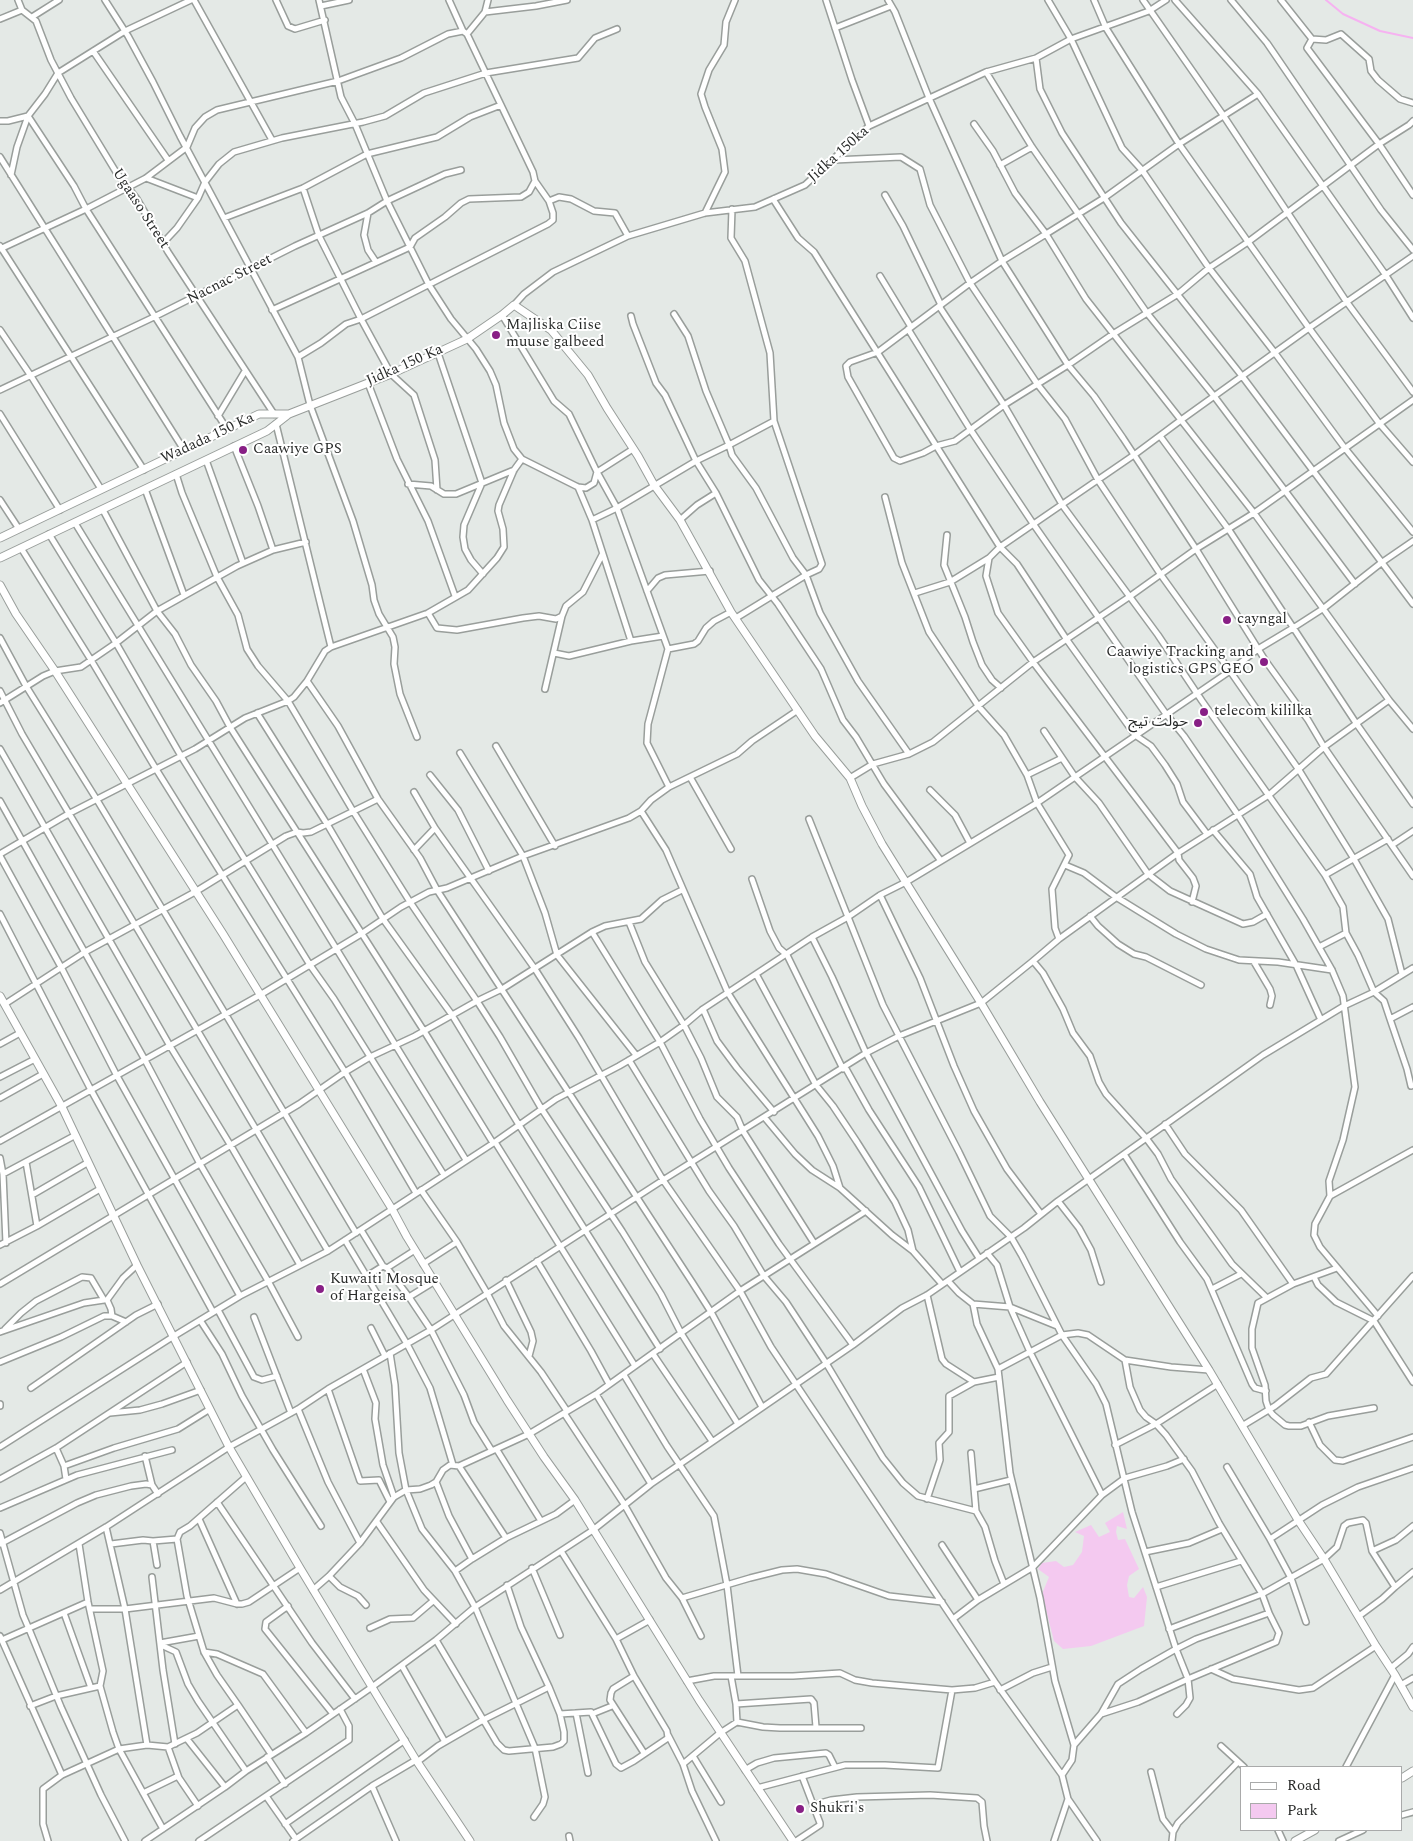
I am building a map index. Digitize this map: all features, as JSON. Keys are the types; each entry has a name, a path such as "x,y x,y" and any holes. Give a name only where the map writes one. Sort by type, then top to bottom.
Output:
{"street":[{"path":"0,19 22,10 18,0"},
{"path":"32,17 59,0"},
{"path":"105,0 125,31 250,270 298,357 310,406 353,521 372,585 374,600 393,637 395,647 394,664 400,694 417,737"},
{"path":"11,175 17,148 28,116 46,94 58,73 125,31 192,0 272,140"},
{"path":"276,0 288,26 294,29 325,20"},
{"path":"319,0 341,97 355,124 388,201 429,285 451,320 476,349 490,371 496,385 504,423 514,449 522,459 578,487 586,488 594,483 597,472 633,449"},
{"path":"321,6 349,0"},
{"path":"298,357 346,324 361,319 429,285 553,220 550,201 535,181 533,172 501,104 449,0"},
{"path":"144,470 1,248 86,209 146,178 186,147 195,128 205,117 217,110 338,81 401,58 448,34 465,32 485,12 488,0"},
{"path":"485,12 536,6 566,0"},
{"path":"705,213 725,172 722,149 704,107 701,94 709,70 724,45 726,22 735,0"},
{"path":"826,0 868,126"},
{"path":"888,0 929,98 1002,261 1068,364 1094,396 1134,455 1196,549 1258,649 1413,876"},
{"path":"1048,0 1071,39 1122,148 1142,170 1209,268 1275,353 1344,447 1413,532"},
{"path":"1094,0 1106,28 1179,144 1309,328 1379,422 1413,462"},
{"path":"1143,0 1223,115 1346,302 1413,392"},
{"name":"Jidka 150ka","path":"514,305 524,294 553,272 628,236 705,213 755,208 805,185 834,160 868,126 986,72 1036,58 1071,39 1149,11 1166,0"},
{"path":"1175,0 1258,94 1385,274 1413,318"},
{"path":"1231,0 1267,43 1350,165 1413,250"},
{"path":"1282,0 1312,39 1326,40 1342,34 1369,59 1371,72 1378,80 1400,99 1413,103"},
{"path":"835,28 891,6"},
{"name":"Ugaaso Street","path":"22,10 32,17 39,26 48,52 76,106 274,414"},
{"path":"163,243 177,228 198,198 205,182 219,164 234,152 272,140 386,116 424,93 486,73 578,58 595,38 616,29"},
{"path":"1312,39 1307,48 1379,144 1413,195"},
{"path":"93,50 168,160"},
{"path":"1036,58 1040,89 1062,133 1120,223 1242,376 1413,604"},
{"path":"986,72 1032,147 1147,313 1214,396 1355,584"},
{"path":"1258,94 1179,144 1104,198 1002,261 878,352 850,362 846,366 846,371 894,458 900,461 905,460 955,440 1004,405 1178,294 1209,268 1248,242 1350,165 1413,121"},
{"path":"224,218 303,188 367,154 437,137 470,117 501,104"},
{"path":"0,121 28,116"},
{"path":"28,116 74,186 86,209 154,317 227,429"},
{"path":"974,124 993,151 1015,193 1046,234 1086,299 1254,513 1389,700 1413,729"},
{"path":"1000,165 1032,147"},
{"path":"0,157 184,450"},
{"path":"834,160 901,157 920,169 930,205 970,283 1038,385 1065,419 1098,480 1160,575 1299,770 1354,859 1388,919 1402,974"},
{"name":"Nacnac Street","path":"0,390 368,213 388,201 445,174 461,170"},
{"path":"146,178 198,198"},
{"path":"272,310 410,247 415,238 469,199 521,197 529,192 535,181"},
{"path":"303,188 319,236 346,292 392,374 414,395 435,460 436,490"},
{"path":"885,195 903,226 940,306 1004,405 1063,506 1158,635 1196,694 1325,875 1343,907 1346,933 1374,992 1384,1001 1408,1069 1411,1086"},
{"path":"550,201 559,197 571,199 594,211 615,212 628,236"},
{"path":"773,199 798,238 814,252 1000,547 1017,564 1066,640 1135,735 1151,746 1165,765 1177,784 1183,802 1207,834"},
{"path":"668,649 694,644 714,621 734,615 772,597 819,569 822,564 774,421 770,353 746,261 731,238 732,209"},
{"path":"368,213 364,235 368,250 376,262"},
{"path":"915,592 950,582 989,558 1000,547 1063,506 1309,328 1413,256"},
{"path":"880,276 970,429 1098,618 1166,714 1184,736 1238,815 1332,970 1344,1006 1355,1087 1344,1140 1329,1181 1330,1196 1315,1224 1314,1235 1320,1247 1376,1318 1413,1382"},
{"path":"514,305 551,330 588,375 654,485 680,520 734,615 815,736 850,778 882,844 1010,1053 1218,1384 1298,1520 1401,1684 1413,1708"},
{"name":"Jidka 150 Ka","path":"289,414 392,374 467,339 514,305"},
{"path":"674,314 688,336 706,391 732,455 756,488 793,558 806,575 820,613 854,673 909,754"},
{"path":"502,315 554,401 569,414 617,508 668,649 648,724 647,743 669,787"},
{"path":"631,316 632,324 656,383 665,395 696,461 716,493 759,580 822,669 843,720 856,737 884,784 942,861"},
{"path":"0,330 31,376 101,489"},
{"path":"438,353 482,483 464,525 462,537 465,549 471,560 483,574"},
{"path":"218,416 245,371"},
{"path":"368,383 397,459 428,521 455,596"},
{"path":"850,778 873,764 909,754 933,742 1033,662 1129,598 1196,549 1254,513 1379,422 1413,400"},
{"path":"0,414 60,510"},
{"name":"Wadada 150 Ka","path":"0,538 259,414 289,414"},
{"name":"Wadada 150 Ka","path":"0,558 267,431 289,414"},
{"path":"592,520 617,508 696,461 774,421"},
{"path":"276,424 331,648"},
{"path":"1160,436 1229,530 1356,723 1413,804"},
{"path":"234,446 272,550"},
{"path":"240,1296 117,1076 61,967 0,855 70,813 181,756 245,718 288,702 307,681 325,651 428,613 468,590 497,558 504,547 503,529 498,511 499,504 514,470 522,459"},
{"path":"206,460 243,563"},
{"path":"408,484 431,486 444,494 456,494 514,470"},
{"path":"176,474 217,577 238,616 247,649 258,666 288,702 410,902 477,1001 542,1108 661,1294 681,1333 738,1424"},
{"path":"578,487 592,520 630,641"},
{"path":"145,489 184,595"},
{"path":"680,520 697,505 716,493"},
{"path":"885,497 902,563 915,592 915,601 929,632 979,706 1004,735 1027,776 1037,803 1069,855 1052,889 1055,928 1059,939"},
{"path":"0,500 18,529"},
{"path":"103,510 157,612 175,634 190,665 216,700 230,728 636,1366"},
{"path":"74,523 210,740 466,1160"},
{"path":"50,534 181,756 310,965 334,999 444,1175"},
{"path":"947,536 944,565 950,582 982,665 992,680 1001,688"},
{"path":"0,1447 240,1296 346,1240 519,1126 542,1108 569,1091 660,1042 684,1026 703,1009 812,937 1037,803 1230,671 1258,649 1324,608 1381,563 1413,541"},
{"path":"3,701 55,671 81,667 157,612 243,563 272,550 306,542"},
{"path":"21,548 156,769 419,1191 457,1242 504,1326 529,1356 624,1504 666,1578 682,1598 701,1636"},
{"path":"545,689 566,606 583,592 602,554"},
{"path":"989,558 986,576 998,612 1033,662 1178,853 1179,860 1196,886 1192,902"},
{"path":"647,591 658,578 665,575 710,571"},
{"path":"0,585 16,614 55,671 260,995 392,1209 423,1264 544,1457 575,1500 720,1733 794,1841 820,1825 802,1776"},
{"path":"428,613 437,628 457,630 523,618 539,616 556,619 562,616"},
{"path":"554,653 569,656 630,641 663,636"},
{"path":"0,638 26,686 97,800 284,1113 358,1232 409,1297 431,1330 464,1395 474,1422 542,1521"},
{"path":"307,681 338,726 378,799 425,866 436,890 569,1091 711,1312 762,1407"},
{"path":"0,691 3,701 22,734 136,923 328,1251"},
{"path":"0,1590 79,1544 229,1447 298,1409 362,1369 431,1330 663,1180 765,1118 866,1053 899,1036 981,1003 1059,939 1178,853 1269,795 1324,747 1389,700"},
{"path":"0,1141 260,995 410,902 524,856 629,818 641,811 651,800 669,787 737,754 752,741 798,710"},
{"path":"257,713 327,824 383,919 452,1015 519,1126 660,1349"},
{"path":"1044,731 1075,777 1099,803 1148,874 1170,892 1243,924 1253,922 1266,914"},
{"path":"496,746 555,846"},
{"path":"0,749 170,1046 300,1265"},
{"path":"460,753 524,856 545,913 557,956 636,1056"},
{"path":"1027,776 1062,758"},
{"path":"430,775 458,810 489,871"},
{"path":"690,777 731,849"},
{"path":"930,790 955,815 970,843"},
{"path":"414,792 435,828 535,969 663,1180 740,1291 771,1347 1000,1690 1062,1775 1068,1799 1097,1841"},
{"path":"378,799 311,832 297,832 272,844 195,892 162,908 85,952 36,985 2,1000 62,1107 74,1136 137,1265 246,1478 416,1761 470,1841"},
{"path":"0,801 145,1060 200,1164 298,1336"},
{"path":"641,811 666,850 728,993 818,1136 833,1166 840,1188"},
{"path":"810,819 882,1005 964,1160 990,1216 1011,1237 1062,1335 1106,1404 1132,1512 1169,1629 1188,1679 1190,1698 1178,1714"},
{"path":"414,850 435,828"},
{"path":"1213,830 1250,874 1256,897 1296,965 1321,1020"},
{"path":"1392,845 1413,831"},
{"path":"1325,875 1388,839"},
{"path":"1065,865 1084,873 1116,897 1176,934 1206,949 1239,960 1278,962 1332,970"},
{"path":"752,879 775,941 787,955 844,1068 919,1188 960,1272"},
{"path":"0,1284 231,1146 370,1057 424,1031 477,1001 502,990 592,932 605,926 641,919 662,900 682,890"},
{"path":"880,895 920,978 954,1066 974,1111 1007,1169 1040,1214"},
{"path":"0,914 91,1090 254,1377 262,1380 277,1376"},
{"path":"1090,916 1118,944 1134,954 1146,957 1201,985"},
{"path":"628,922 645,962 701,1058 717,1097 737,1117 743,1131 814,1243"},
{"path":"592,932 660,1042 670,1064 717,1147 779,1244 853,1345"},
{"path":"1319,947 1346,933"},
{"path":"812,937 866,1053 962,1231 979,1258"},
{"path":"1032,961 1043,974 1074,1033 1090,1056 1099,1082 1106,1094 1121,1109 1158,1154 1171,1179 1217,1244 1241,1274 1251,1281 1266,1297"},
{"path":"1254,962 1270,989 1272,996 1270,1005"},
{"path":"145,1841 269,1755 340,1710 402,1666 475,1607 532,1568 561,1552 593,1530 650,1484 853,1345 902,1308 927,1295 1011,1237 1164,1124 1263,1055 1344,1006 1374,992 1413,968"},
{"path":"756,974 816,1086 833,1106 895,1202 908,1230 913,1251"},
{"path":"1390,1019 1413,1007"},
{"path":"703,1009 717,1041 774,1112"},
{"path":"0,1044 20,1033"},
{"path":"0,1077 35,1059"},
{"path":"629,1060 709,1191 734,1226 764,1276 786,1302 826,1363 883,1458 903,1482 918,1496 976,1511"},
{"path":"0,1098 43,1074"},
{"path":"765,1118 795,1154 812,1170 840,1188 913,1251 942,1284"},
{"path":"1164,1124 1185,1154 1241,1210 1293,1284"},
{"path":"4,1174 74,1136"},
{"path":"1330,1196 1413,1150"},
{"path":"1124,1154 1212,1289 1252,1384 1255,1388 1266,1391"},
{"path":"0,1158 4,1174 3,1244 100,1189"},
{"path":"26,1162 37,1226"},
{"path":"32,1195 87,1163"},
{"path":"1058,1201 1079,1228 1091,1250 1101,1282"},
{"path":"313,1590 360,1543 392,1499 406,1490 420,1489 436,1482 443,1470 494,1451 530,1434 596,1394 740,1291 866,1211"},
{"path":"346,1240 407,1344 430,1388 457,1465 506,1538"},
{"path":"423,1264 457,1242"},
{"path":"367,1276 415,1250"},
{"path":"987,1253 996,1266 1010,1308 1030,1352 1102,1495"},
{"path":"536,1261 609,1384"},
{"path":"3,1331 84,1303 105,1300 123,1278 137,1265"},
{"path":"1337,1268 1293,1284 1258,1303 1251,1340 1266,1391 1266,1401 1273,1415 1289,1426 1301,1426 1328,1416 1374,1408"},
{"path":"1212,1289 1241,1274"},
{"path":"1242,1426 1270,1410 1311,1378 1326,1374 1413,1276"},
{"path":"3,1331 21,1312 36,1301 82,1277 91,1278 105,1300 112,1316"},
{"path":"1314,1277 1336,1302 1376,1318"},
{"path":"506,1280 531,1332 533,1341 529,1356"},
{"path":"948,1280 959,1293 973,1304 1010,1308 1058,1326"},
{"path":"409,1297 435,1282"},
{"path":"927,1295 942,1359 946,1364 974,1382"},
{"path":"31,1388 126,1322 158,1304"},
{"path":"973,1304 977,1324 998,1370 1011,1480 1040,1598 1052,1667 1074,1745 1072,1760 1062,1775"},
{"path":"0,1362 61,1337 100,1317 112,1316 126,1322"},
{"path":"254,1317 291,1413"},
{"path":"200,1320 222,1354 260,1429 321,1526"},
{"path":"371,1328 388,1355 395,1385 399,1452 406,1490 422,1529 455,1571 475,1607 534,1748 545,1798 534,1817"},
{"path":"998,1370 1062,1335 1078,1333 1088,1335 1125,1360 1209,1370"},
{"path":"653,1354 712,1441"},
{"path":"1101,1714 1138,1702 1276,1642 1279,1633 1262,1594 1222,1529 1192,1471 1156,1424 1146,1418 1135,1400 1130,1387 1125,1360"},
{"path":"0,1479 56,1448 187,1362"},
{"path":"362,1369 376,1403 375,1419 383,1465 392,1499"},
{"path":"624,1375 714,1516 727,1586 738,1676"},
{"path":"927,1498 940,1460 939,1443 949,1432 948,1396 974,1382 999,1377"},
{"path":"1115,1445 1156,1424 1218,1384"},
{"path":"107,1414 140,1410 201,1390"},
{"path":"328,1390 360,1481 380,1480 392,1499"},
{"path":"596,1394 650,1484"},
{"path":"64,1466 114,1448 178,1429 210,1409"},
{"path":"298,1409 328,1482 360,1543"},
{"path":"1308,1422 1320,1445 1335,1460 1343,1461 1413,1437"},
{"path":"56,1448 64,1466 66,1479"},
{"path":"0,1508 66,1479 172,1450"},
{"path":"971,1453 976,1511 985,1528 1004,1584"},
{"path":"145,1456 148,1461 152,1485 158,1494"},
{"path":"953,1619 978,1600 1033,1567 1102,1495 1125,1478 1184,1459"},
{"path":"1227,1467 1291,1578 1306,1622"},
{"path":"1270,1539 1322,1505 1358,1487 1413,1468"},
{"path":"246,1478 180,1532 177,1539 188,1601 204,1652 216,1675 238,1705 285,1784"},
{"path":"974,1490 1011,1480"},
{"path":"436,1482 449,1516 472,1558"},
{"path":"2,1543 77,1503 96,1495 132,1486 152,1485"},
{"path":"455,1571 472,1558 506,1538 542,1521 575,1500"},
{"path":"217,1502 312,1643 355,1699"},
{"path":"198,1519 237,1604"},
{"path":"1169,1629 1262,1594 1291,1578 1324,1559 1337,1547 1344,1526 1348,1523 1362,1520 1366,1523 1372,1551 1394,1587"},
{"path":"377,1522 433,1601 456,1624"},
{"path":"1372,1551 1396,1540 1413,1526"},
{"path":"106,1527 125,1609 147,1745"},
{"path":"1145,1552 1189,1543 1222,1529"},
{"path":"0,1533 29,1629 56,1696 125,1841"},
{"path":"111,1544 177,1539"},
{"path":"153,1541 157,1565"},
{"path":"79,1544 88,1602 104,1674 100,1686 113,1732 119,1748 163,1829"},
{"path":"942,1545 978,1600"},
{"path":"561,1552 616,1640 668,1735 683,1764 692,1791 716,1841"},
{"path":"1156,1587 1241,1561"},
{"path":"90,1609 125,1609 214,1598 237,1604 249,1602 300,1568"},
{"path":"532,1568 560,1636"},
{"path":"682,1598 782,1570 797,1569 826,1574 889,1596 942,1602"},
{"path":"1359,1616 1413,1572"},
{"path":"329,1576 340,1587 358,1596 366,1605"},
{"path":"152,1577 165,1688 175,1744"},
{"path":"436,1640 498,1745 504,1750 509,1751 557,1747 564,1741 560,1714 521,1627 507,1585"},
{"path":"370,1628 390,1619 413,1618 433,1601"},
{"path":"62,1775 1,1638 29,1629 88,1602"},
{"path":"288,1606 266,1622 265,1628 333,1714"},
{"path":"64,1613 91,1688"},
{"path":"1074,1745 1101,1714 1118,1684 1196,1639 1269,1613"},
{"path":"616,1640 650,1620"},
{"path":"160,1644 199,1636"},
{"path":"160,1644 176,1652 188,1684 211,1722 246,1771"},
{"path":"1211,1670 1232,1679 1299,1690 1313,1688 1376,1646"},
{"path":"1346,1766 1393,1672 1411,1652 1413,1647"},
{"path":"204,1652 217,1654 263,1674 306,1733"},
{"path":"402,1666 445,1742"},
{"path":"1000,1690 1033,1673 1052,1667"},
{"path":"687,1681 730,1676 794,1676 840,1673 855,1680 872,1683 952,1690 974,1688 995,1682"},
{"path":"634,1676 613,1689 610,1700 612,1706 644,1753"},
{"path":"730,1676 736,1704 737,1722"},
{"path":"1401,1684 1413,1678"},
{"path":"30,1706 56,1696 100,1686"},
{"path":"266,1796 294,1840 372,1786 445,1742 514,1703 549,1687"},
{"path":"757,1788 835,1767 885,1765 938,1768 952,1690"},
{"path":"736,1704 810,1699 814,1703 816,1727"},
{"path":"48,1841 44,1824 43,1789 62,1775 119,1748 147,1745 168,1747 187,1739 238,1705"},
{"path":"592,1714 612,1706"},
{"path":"199,1841 349,1740 349,1726 340,1710"},
{"path":"560,1714 589,1711 619,1767 626,1767 644,1753 666,1740 668,1735"},
{"path":"576,1713 588,1773"},
{"path":"683,1764 720,1733 737,1722 780,1728 860,1728"},
{"path":"187,1739 225,1787"},
{"path":"285,1824 405,1740"},
{"path":"1220,1746 1243,1766"},
{"path":"168,1747 178,1776 198,1806"},
{"path":"745,1770 757,1763 774,1758 826,1753 835,1767"},
{"path":"693,1756 722,1802"},
{"path":"1172,1841 1173,1832 1178,1823 1238,1762"},
{"path":"1151,1772 1163,1818 1173,1832"},
{"path":"143,1793 178,1776"},
{"path":"372,1786 396,1841"},
{"path":"813,1806 831,1800 857,1797 930,1795 977,1798 982,1802 987,1841"},
{"path":"1054,1841 1068,1799"},
{"path":"1339,1841 1361,1831"},
{"path":"1295,1841 1302,1833"}],"green space":[{"path":"1123,1512 1127,1529 1117,1526 1116,1532 1118,1540 1125,1539 1139,1569 1129,1576 1127,1585 1129,1597 1134,1598 1143,1587 1147,1597 1144,1626 1091,1646 1063,1649 1054,1641 1042,1594 1049,1577 1038,1569 1042,1563 1056,1561 1064,1567 1073,1565 1082,1552 1084,1536 1075,1532 1091,1525 1099,1537 1110,1532 1105,1523"}],"waterway":[{"path":"1326,0 1343,14 1380,31 1413,38"}],"place":[{"name":"Majliska Ciise muuse galbeed","path":"496,335"},
{"name":"Caawiye GPS","path":"243,450"},
{"name":"cayngal","path":"1227,620"},
{"name":"Caawiye Tracking and logistics GPS GEO","path":"1264,662"},
{"name":"telecom kililka","path":"1204,712"},
{"name":"حولت تيج","path":"1198,723"},
{"name":"Kuwaiti Mosque of Hargeisa","path":"320,1289"},
{"name":"Shukri's","path":"800,1809"}]}
